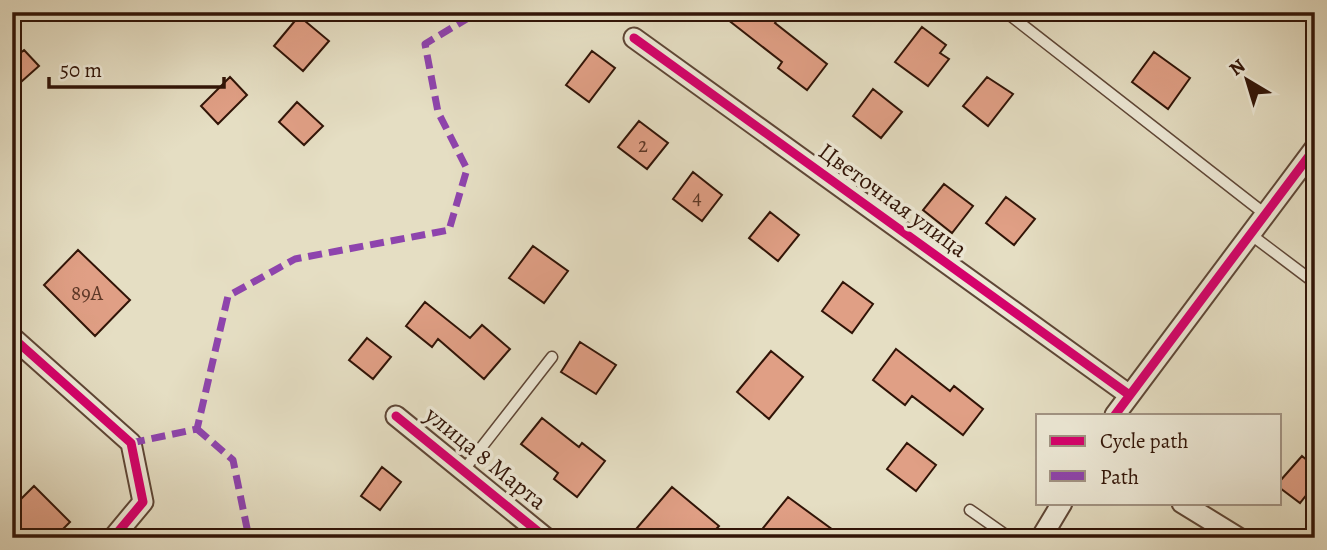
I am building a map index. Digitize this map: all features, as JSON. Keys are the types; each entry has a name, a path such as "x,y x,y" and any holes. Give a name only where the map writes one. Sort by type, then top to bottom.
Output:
{"street":[{"name":"Цветочная улица","path":"634,38 1128,394"},
{"path":"1116,414 1315,148"},
{"path":"12,337 131,443 143,502 113,538"},
{"name":"улица 8 Марта","path":"396,416 545,538"},
{"path":"1041,538 1061,504"},
{"path":"1184,504 1240,538"}],"lane":[{"path":"1006,12 1265,214"},
{"path":"1250,234 1315,283"},
{"path":"463,471 552,357"},
{"path":"970,510 1010,538"}],"building":[{"path":"718,12 783,12 775,23 827,64 807,90 778,68 782,62"},
{"path":"299,16 329,41 303,71 274,46"},
{"path":"922,27 946,45 940,53 949,59 928,86 895,62"},
{"path":"24,50 39,66 12,90 12,60"},
{"path":"592,51 615,68 589,102 566,85"},
{"path":"1154,52 1190,78 1168,109 1132,82"},
{"path":"230,77 247,95 218,124 201,106"},
{"path":"987,77 1013,94 988,126 963,106"},
{"path":"873,89 902,112 881,138 853,116"},
{"path":"297,102 323,126 304,145 279,122"},
{"path":"639,121 668,143 647,169 618,147"},
{"path":"693,172 722,195 702,221 673,199"},
{"path":"944,184 973,206 952,233 923,210"},
{"path":"1006,197 1035,219 1014,245 986,223"},
{"path":"770,212 799,235 778,261 749,238"},
{"path":"533,246 568,271 544,303 509,278"},
{"path":"78,250 130,300 95,336 44,285"},
{"path":"843,282 873,304 852,333 822,311"},
{"path":"425,302 470,338 482,325 510,349 484,379 438,339 432,347 406,326"},
{"path":"367,338 391,357 373,379 349,360"},
{"path":"580,342 616,365 596,394 561,372"},
{"path":"896,349 950,391 954,386 983,409 963,435 912,396 905,405 873,380"},
{"path":"771,351 803,377 769,419 737,392"},
{"path":"542,418 579,447 582,443 605,461 577,497 554,479 558,473 521,444"},
{"path":"907,443 936,465 916,491 887,469"},
{"path":"1302,456 1315,467 1315,484 1300,503 1282,490 1282,479"},
{"path":"382,467 401,482 380,510 361,496"},
{"path":"34,486 70,522 54,538 12,538 12,508"},
{"path":"672,487 719,526 708,538 648,538 637,528"},
{"path":"788,497 844,538 755,538"}],"marked path":[{"path":"131,443 197,429 228,296 295,259 449,230 467,169 438,112 425,44 478,12"},
{"path":"197,429 233,460 249,538"}],"cycle path":[{"path":"634,38 1128,394"},
{"path":"1116,414 1315,148"},
{"path":"12,337 131,443 143,502 113,538"},
{"path":"396,416 546,538"}]}
